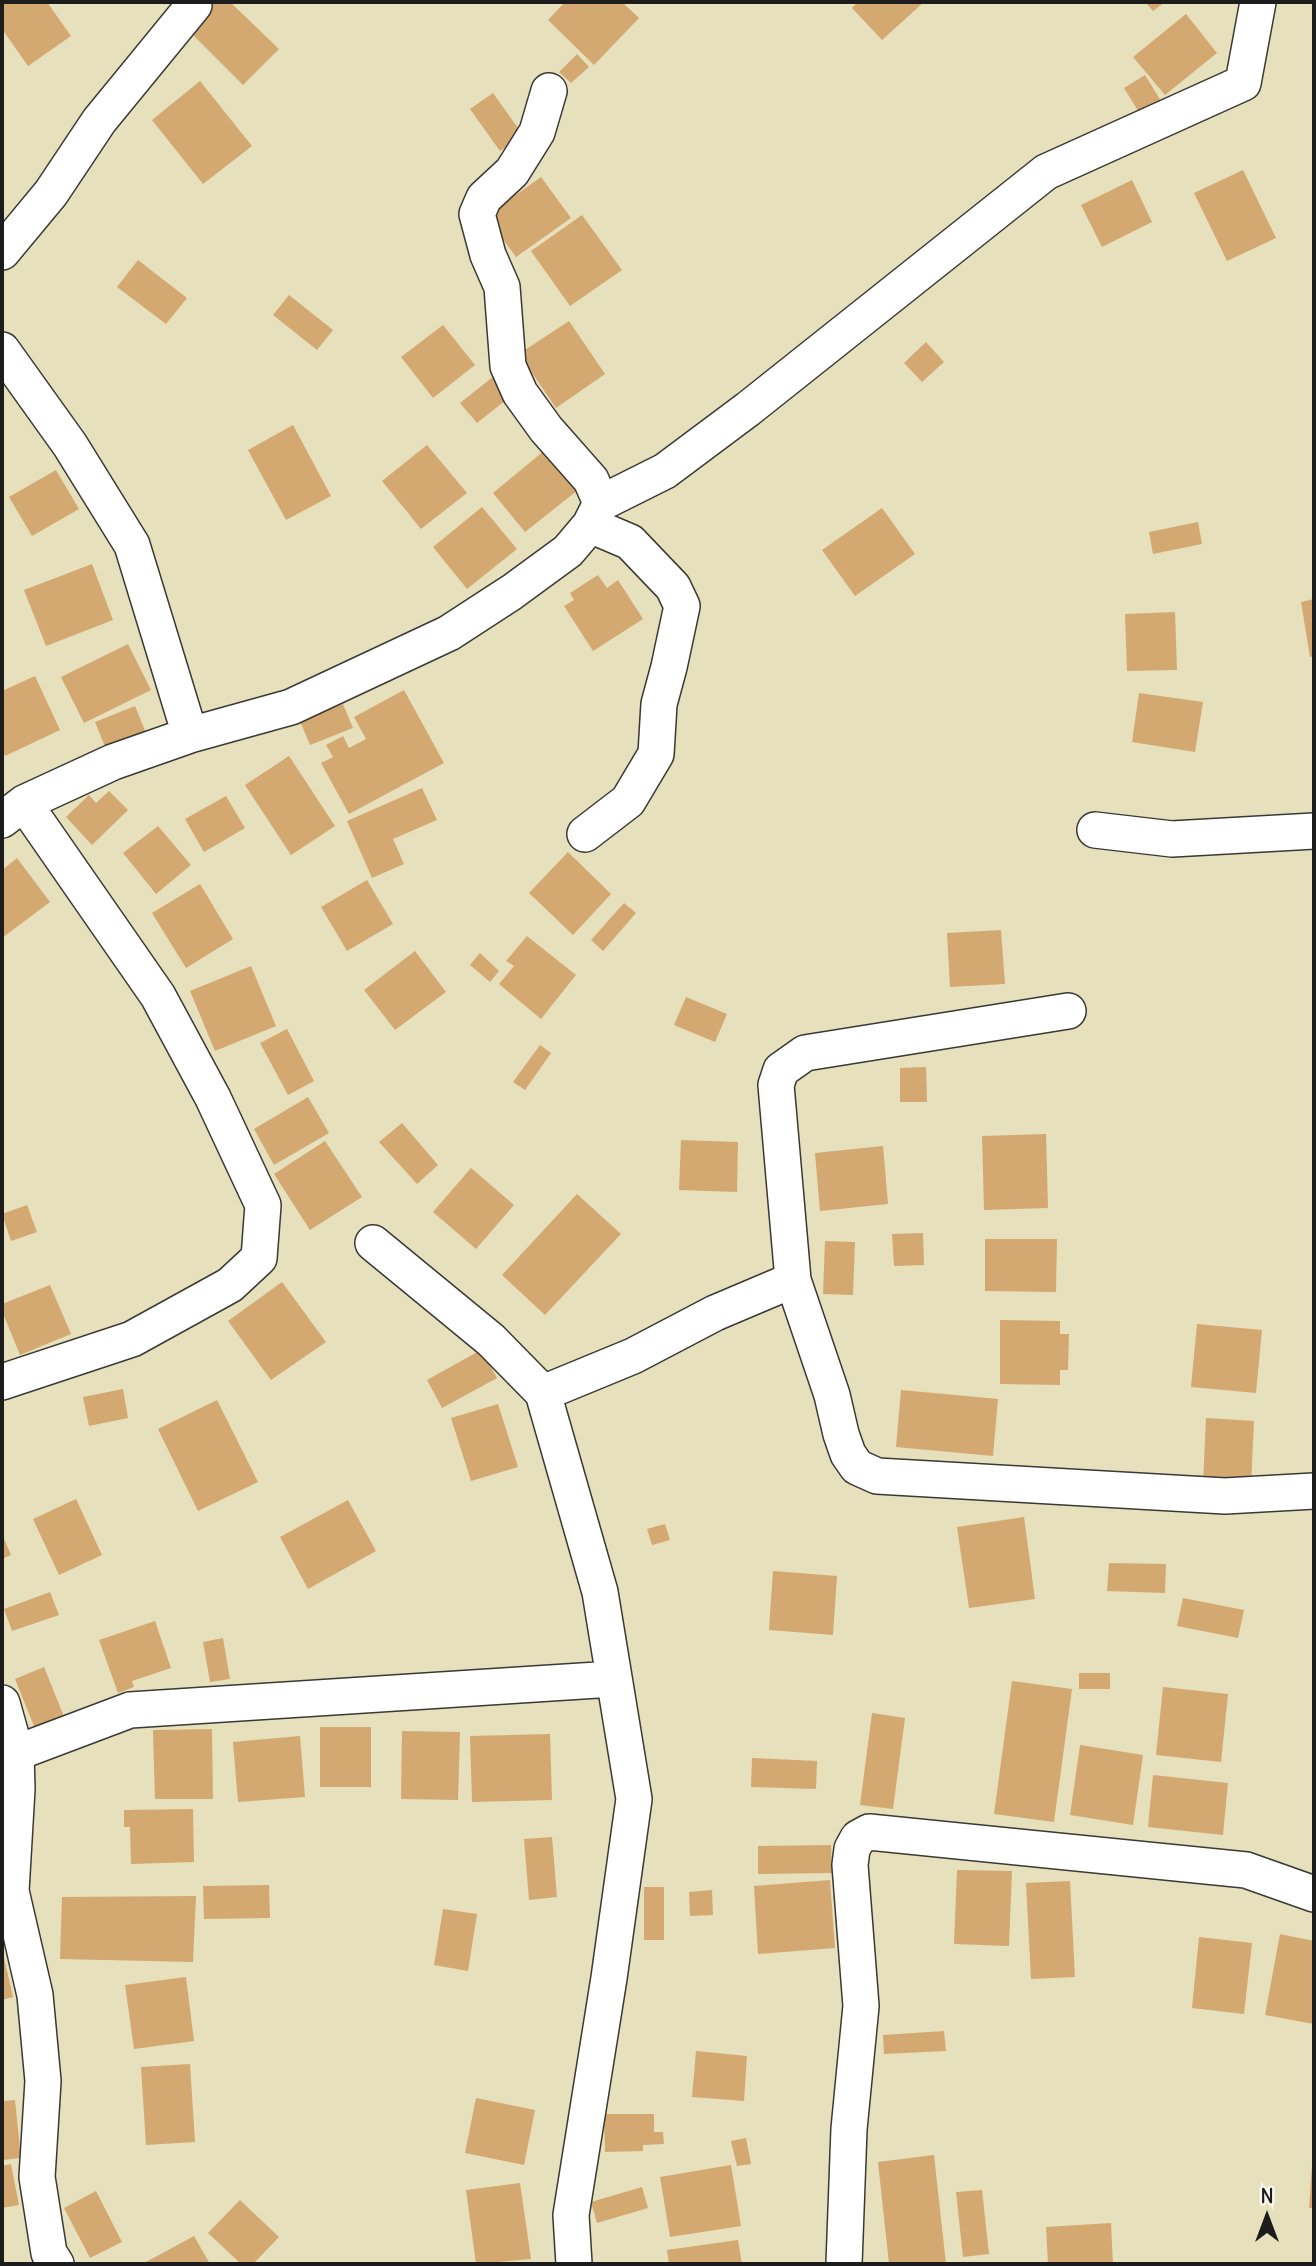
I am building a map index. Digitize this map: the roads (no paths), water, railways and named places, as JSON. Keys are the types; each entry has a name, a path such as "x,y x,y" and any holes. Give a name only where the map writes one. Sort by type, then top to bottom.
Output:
{"street":[{"path":"2,1382 132,1339 230,1285 259,1258 263,1205 213,1098 158,996 13,812 113,762 190,735 291,707 449,633 568,551 596,514 665,471 748,409 1046,172 1243,83 1258,2"},
{"path":"2,252 51,194 99,121 194,5"},
{"path":"549,90 537,132 512,172 484,198 477,214 488,255 502,287 508,366 520,393 546,429 591,480 596,514 630,542 673,587 682,606 659,704 656,754 628,801 585,834"},
{"path":"2,349 71,445 132,545 190,735"},
{"path":"1095,830 1172,839 1314,831"},
{"path":"1068,1011 805,1053 781,1070 776,1085 793,1280 832,1395 848,1454 857,1467 877,1476 1226,1496 1314,1491"},
{"path":"373,1243 492,1340 543,1393 600,1592 634,1799 571,2215 573,2264"},
{"path":"543,1393 633,1356 715,1313 793,1280"},
{"path":"16,1753 130,1710 613,1679"},
{"path":"2,1703 16,1753 17,1788 11,1891 35,1995 43,2081 37,2176 49,2253 56,2264"},
{"path":"844,2264 849,2129 860,2006 850,1866 852,1849 858,1838 869,1832 1246,1870 1314,1894"}]}
